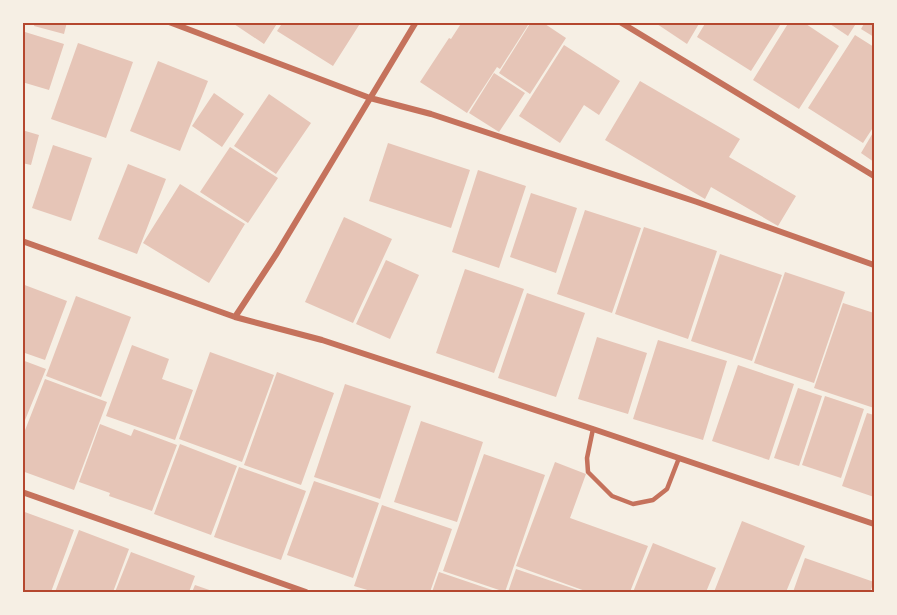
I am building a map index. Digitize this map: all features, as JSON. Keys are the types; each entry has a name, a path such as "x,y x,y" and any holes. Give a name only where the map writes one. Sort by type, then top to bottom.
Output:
{"street":[{"path":"169,22 370,98 430,114 697,202 874,265"},
{"path":"235,317 277,253 416,22"},
{"path":"620,22 874,176"},
{"path":"22,241 235,317 322,340 874,524"},
{"path":"22,492 306,592"}],"lane":[{"path":"593,429 587,458 588,472 612,496 633,504 653,500 667,489 679,458"}],"building":[{"path":"35,22 67,22 64,34 34,26"},
{"path":"231,22 278,22 264,44"},
{"path":"283,22 361,22 333,66 277,31"},
{"path":"462,22 530,22 500,69 497,67 467,113 420,82"},
{"path":"531,22 542,22 566,38 530,94 499,73"},
{"path":"654,22 700,22 687,44"},
{"path":"706,22 782,22 751,71 697,37"},
{"path":"789,22 803,22 839,46 799,109 753,80"},
{"path":"827,22 857,22 848,36"},
{"path":"865,22 874,22 874,37 861,29"},
{"path":"25,32 64,44 49,90 22,82 22,42"},
{"path":"855,35 874,47 874,126 863,143 808,108"},
{"path":"78,43 133,62 106,138 51,119"},
{"path":"564,45 620,81 599,115 584,105 560,143 519,116"},
{"path":"158,61 208,81 180,151 130,131"},
{"path":"494,73 525,93 499,132 469,113"},
{"path":"640,81 740,139 729,157 796,196 778,226 711,187 705,199 605,140"},
{"path":"214,93 244,114 222,147 192,126"},
{"path":"269,94 311,123 276,174 234,146"},
{"path":"22,130 39,135 31,165 22,163"},
{"path":"874,131 874,162 861,153"},
{"path":"388,143 470,170 451,228 369,201"},
{"path":"53,145 92,158 71,221 32,208"},
{"path":"230,147 278,178 248,223 200,192"},
{"path":"128,164 166,179 137,254 98,239"},
{"path":"478,170 526,186 499,268 452,252"},
{"path":"180,184 245,224 209,283 143,243"},
{"path":"531,193 577,208 556,273 510,257"},
{"path":"585,210 641,228 612,313 557,294"},
{"path":"344,217 392,239 353,323 305,302"},
{"path":"644,227 717,251 688,339 615,314"},
{"path":"720,254 782,275 752,361 691,341"},
{"path":"386,260 419,275 390,339 356,324"},
{"path":"465,269 524,289 494,373 436,353"},
{"path":"785,272 845,292 814,383 754,363"},
{"path":"22,284 67,301 45,360 22,352"},
{"path":"527,293 585,313 556,397 498,378"},
{"path":"76,296 131,317 101,397 46,376"},
{"path":"843,303 874,313 874,408 814,388"},
{"path":"597,337 647,353 628,414 578,399"},
{"path":"658,340 727,361 703,440 633,419"},
{"path":"132,345 169,359 162,379 193,390 175,440 106,416"},
{"path":"210,352 274,375 242,462 179,439"},
{"path":"22,360 46,369 23,425 22,425"},
{"path":"738,365 794,384 769,460 712,441"},
{"path":"277,372 334,393 301,485 244,465"},
{"path":"45,379 107,402 74,490 22,471 22,438"},
{"path":"345,384 411,406 380,499 314,477"},
{"path":"798,388 822,396 799,466 774,458"},
{"path":"825,396 864,409 841,478 802,465"},
{"path":"867,413 874,415 874,497 842,486"},
{"path":"421,421 483,442 457,522 394,502"},
{"path":"100,424 131,436 134,429 177,445 152,511 109,496 110,493 79,482"},
{"path":"180,444 237,466 211,535 154,514"},
{"path":"484,454 545,475 505,592 443,571"},
{"path":"555,462 586,474 570,518 648,546 630,592 588,592 516,566"},
{"path":"239,467 306,491 281,560 214,537"},
{"path":"314,481 379,503 353,578 287,555"},
{"path":"382,505 452,529 430,592 374,592 354,586"},
{"path":"22,511 74,530 51,592 22,592"},
{"path":"742,521 805,546 786,592 714,592"},
{"path":"79,530 129,549 113,592 55,592"},
{"path":"653,543 716,568 706,592 633,592"},
{"path":"131,552 195,576 189,592 115,592"},
{"path":"805,558 874,582 870,592 793,592"},
{"path":"516,569 578,590 577,592 508,592"},
{"path":"439,572 498,592 432,592"},
{"path":"195,585 215,592 192,592"}]}
